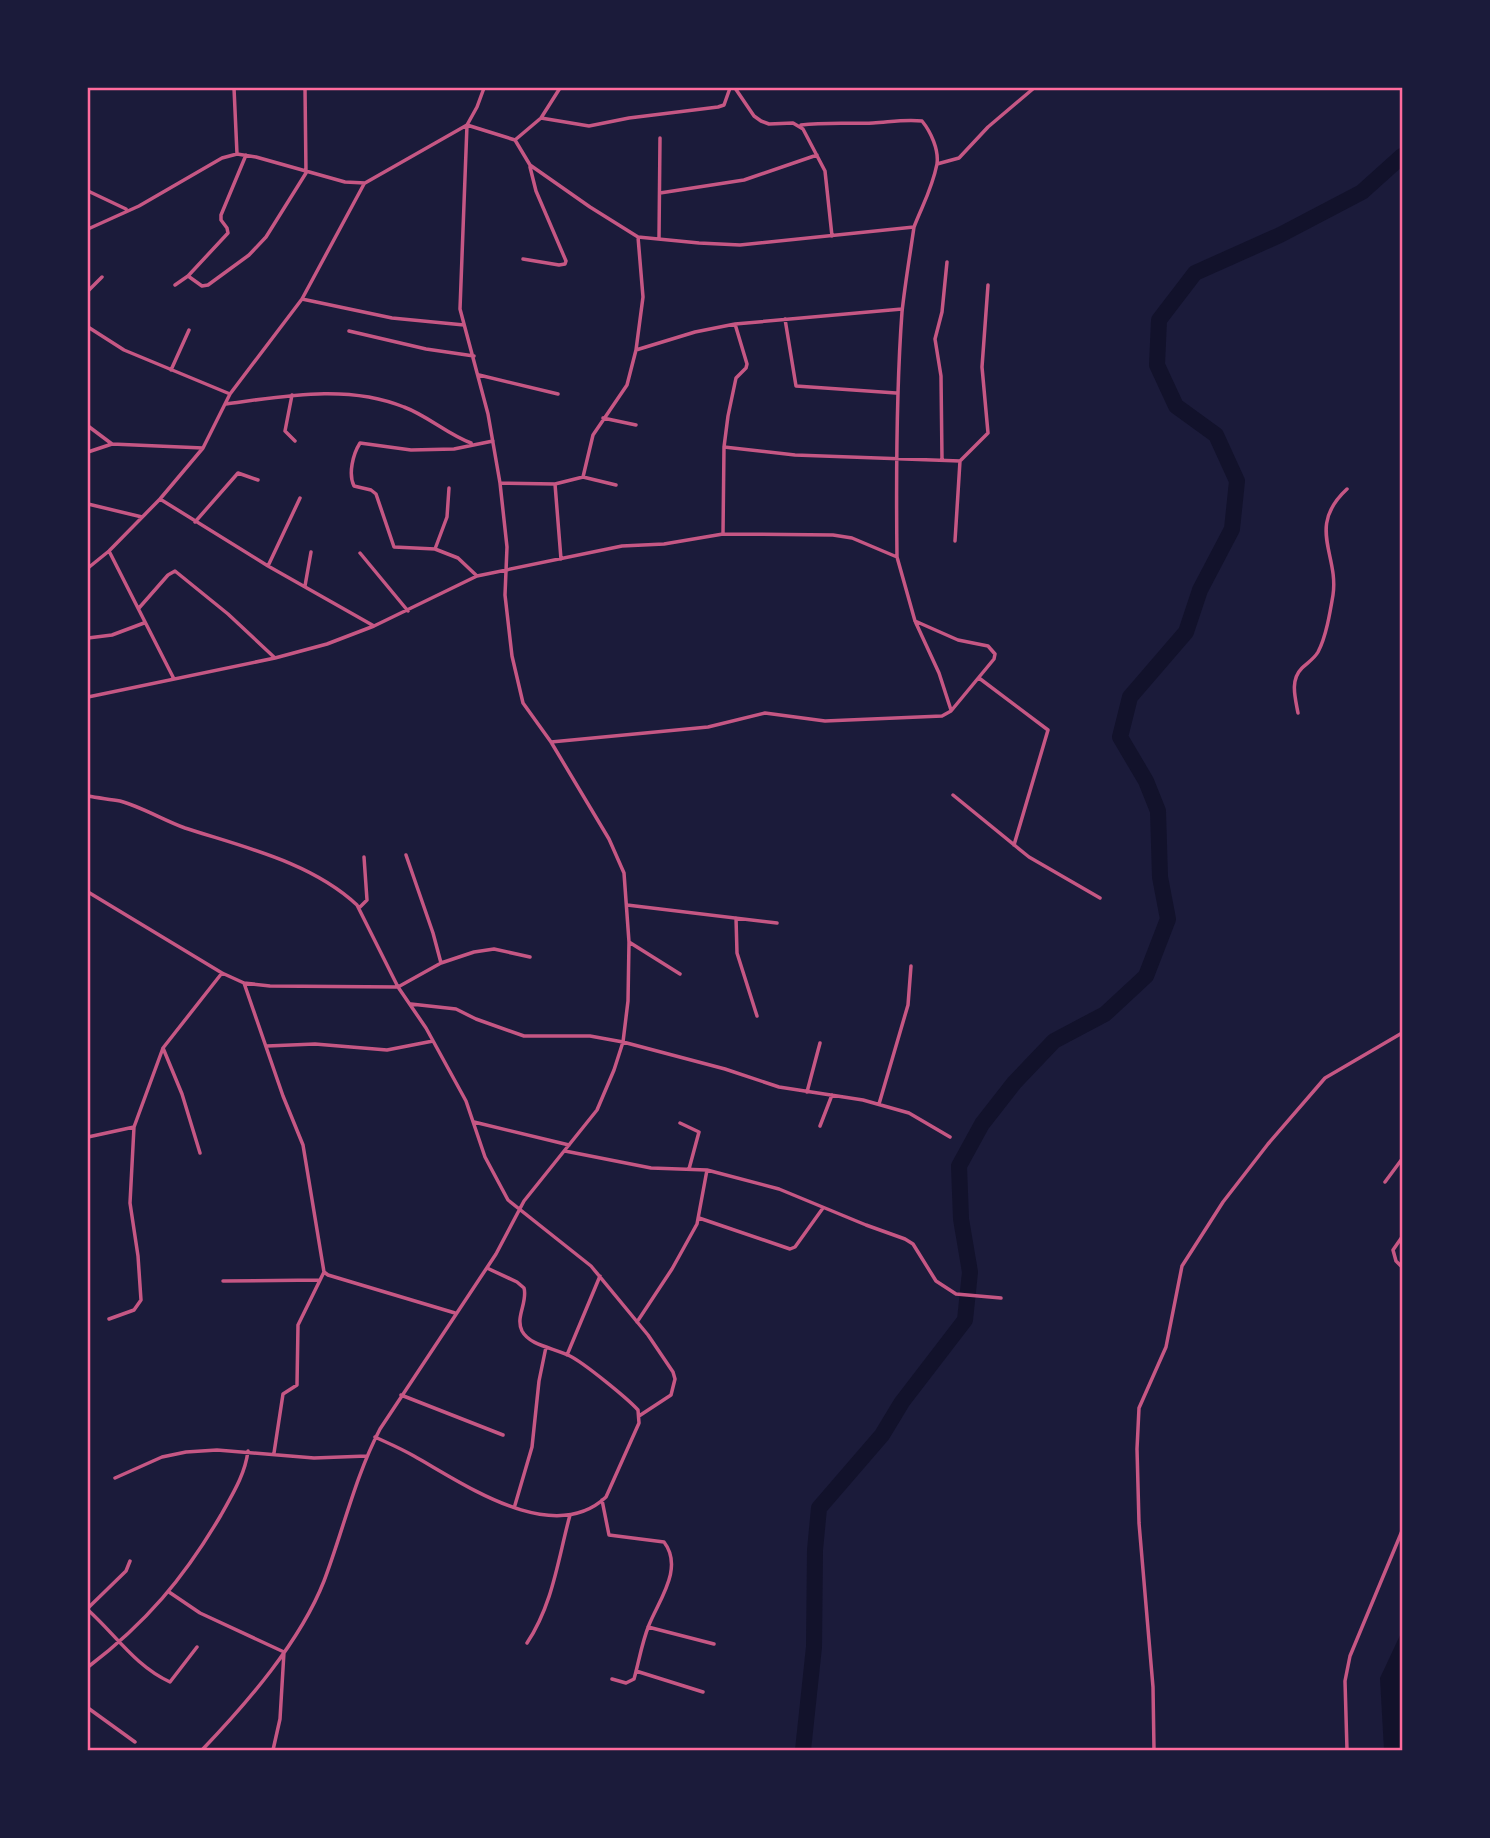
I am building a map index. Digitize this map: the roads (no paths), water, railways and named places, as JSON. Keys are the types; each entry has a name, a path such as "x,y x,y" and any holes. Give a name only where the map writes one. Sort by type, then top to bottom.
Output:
{"street":[{"path":"234,88 237,154"},
{"path":"188,276 205,287 249,255 278,220 306,173 305,88"},
{"path":"202,1751 284,1652 323,1583 375,1437 487,1268 520,1208 597,1110 623,1042 628,1001 629,942 624,873 618,855 551,742 531,717 519,691 505,595 506,535 500,483 474,356 464,325 460,292 467,125 484,88"},
{"path":"515,140 541,118 560,88"},
{"path":"541,118 589,126 718,107 724,105 732,88 761,121 800,125 908,119 922,121 938,156 931,191 914,227 902,309 895,458 897,557 915,621 939,673 951,711"},
{"path":"937,164 959,158 988,127 1034,88"},
{"path":"88,568 109,551 160,499 203,448 230,394 302,299 365,183 467,125 515,140 530,165 536,191 566,261 565,264 559,265 523,259"},
{"path":"800,125 817,155 827,181 832,236"},
{"path":"659,239 660,138"},
{"path":"88,229 139,206 205,166 237,154 345,182 365,183"},
{"path":"175,285 188,276 228,233 221,215 246,155"},
{"path":"660,193 744,180 817,155"},
{"path":"530,165 638,237 740,245 914,227"},
{"path":"88,191 128,210"},
{"path":"583,477 593,435 627,385 636,350 642,297 638,237"},
{"path":"942,459 941,376 935,339 942,312 947,262"},
{"path":"88,291 102,277"},
{"path":"955,541 960,461 988,433 982,367 988,285"},
{"path":"302,299 392,318 464,325"},
{"path":"636,350 695,332 734,324 902,309"},
{"path":"785,319 796,386 897,393"},
{"path":"723,534 724,447 736,378 747,364 734,324"},
{"path":"89,330 124,350 230,394"},
{"path":"171,370 189,330"},
{"path":"349,331 426,349 474,356"},
{"path":"478,375 558,394"},
{"path":"226,404 292,395 352,394 385,399 408,408 445,431 473,444"},
{"path":"292,395 285,431 295,442"},
{"path":"603,418 636,425"},
{"path":"88,426 112,444"},
{"path":"477,576 458,558 435,549 394,547 376,494 352,484 354,458 357,446 366,442 411,450 454,449 493,441"},
{"path":"88,452 112,444 203,448"},
{"path":"724,447 795,455 960,461"},
{"path":"195,522 238,473 258,480"},
{"path":"500,483 555,484 583,477 617,485"},
{"path":"555,484 561,560"},
{"path":"435,549 447,517 449,488"},
{"path":"1298,713 1294,684 1296,675 1319,650 1333,595 1334,584 1326,534 1330,510 1337,498 1347,489"},
{"path":"268,566 300,498"},
{"path":"160,499 268,566 374,626"},
{"path":"88,504 142,517"},
{"path":"88,697 275,658 327,644 408,611 477,576 621,547 664,544 723,534 833,535 852,538 897,557"},
{"path":"109,551 174,679"},
{"path":"305,586 311,552"},
{"path":"360,553 408,611"},
{"path":"139,608 168,575 175,571 228,614 275,658"},
{"path":"551,742 708,727 765,713 825,721 933,718 951,711 994,659 993,650 946,636 915,621"},
{"path":"88,638 112,635 144,623"},
{"path":"978,678 1048,730 1014,845"},
{"path":"953,795 1029,857 1100,898"},
{"path":"88,796 126,803 182,827 255,850 303,870 347,896 359,908 398,987 433,1041 466,1101 489,1164 508,1200 592,1266 673,1372 676,1379 671,1395 639,1416"},
{"path":"406,855 441,963"},
{"path":"359,908 367,900 364,858"},
{"path":"88,892 244,983 270,986 398,987 441,963 474,952 494,948 530,957"},
{"path":"627,905 777,923"},
{"path":"736,918 737,953 757,1016"},
{"path":"629,942 680,974"},
{"path":"879,1104 908,1005 911,966"},
{"path":"109,1319 134,1310 141,1300 130,1203 134,1126 163,1048 222,972"},
{"path":"244,983 303,1145 324,1272 298,1325 297,1385 283,1394 274,1453"},
{"path":"410,1004 456,1009 524,1036 590,1036 623,1042 725,1069 779,1087 879,1104 909,1113 950,1136"},
{"path":"1154,1751 1153,1687 1139,1522 1139,1408 1166,1347 1182,1266 1223,1202 1325,1078 1402,1033"},
{"path":"267,1046 315,1044 387,1050 433,1041"},
{"path":"807,1092 821,1043"},
{"path":"163,1048 182,1094 200,1153"},
{"path":"821,1126 832,1096"},
{"path":"474,1122 569,1146"},
{"path":"680,1123 699,1132 689,1169"},
{"path":"88,1137 134,1126"},
{"path":"565,1151 650,1168 707,1170 779,1189 905,1239 912,1244 936,1281 956,1294 1001,1298"},
{"path":"1385,1182 1402,1160"},
{"path":"637,1322 699,1219 707,1170"},
{"path":"699,1219 790,1249 795,1247 823,1208"},
{"path":"1402,1237 1393,1250 1396,1261 1402,1267"},
{"path":"375,1437 414,1456 448,1478 491,1498 542,1515 570,1515 602,1500 610,1489 623,1454 639,1423 634,1405 567,1354 537,1343 523,1334 520,1315 526,1296 524,1288 487,1268"},
{"path":"324,1272 455,1313"},
{"path":"567,1354 600,1276"},
{"path":"223,1281 320,1280"},
{"path":"514,1506 532,1447 539,1381 546,1347"},
{"path":"401,1395 503,1435"},
{"path":"115,1478 176,1453 217,1450 314,1458 368,1456"},
{"path":"88,1667 118,1644 169,1592 200,1551 234,1491 245,1468 248,1451"},
{"path":"602,1500 609,1535 659,1541 667,1546 672,1571 648,1627 634,1679 631,1682 612,1679"},
{"path":"527,1643 540,1623 552,1592 570,1515"},
{"path":"1347,1751 1345,1681 1350,1656 1402,1531"},
{"path":"130,1561 126,1571 88,1609 118,1644 170,1682 197,1647"},
{"path":"169,1592 200,1613 284,1652"},
{"path":"648,1627 713,1644"},
{"path":"272,1751 280,1719 284,1652"},
{"path":"636,1671 703,1692"},
{"path":"88,1708 135,1742"}],"waterway":[{"path":"803,1750 814,1647 815,1550 819,1508 882,1435 902,1402 965,1320 970,1272 961,1219 959,1166 982,1124 1014,1083 1054,1041 1105,1014 1146,976 1168,919 1160,877 1158,811 1146,781 1120,737 1130,697 1186,632 1200,590 1232,529 1237,481 1216,435 1176,406 1157,365 1159,320 1195,273 1280,235 1362,192 1402,156"}]}
